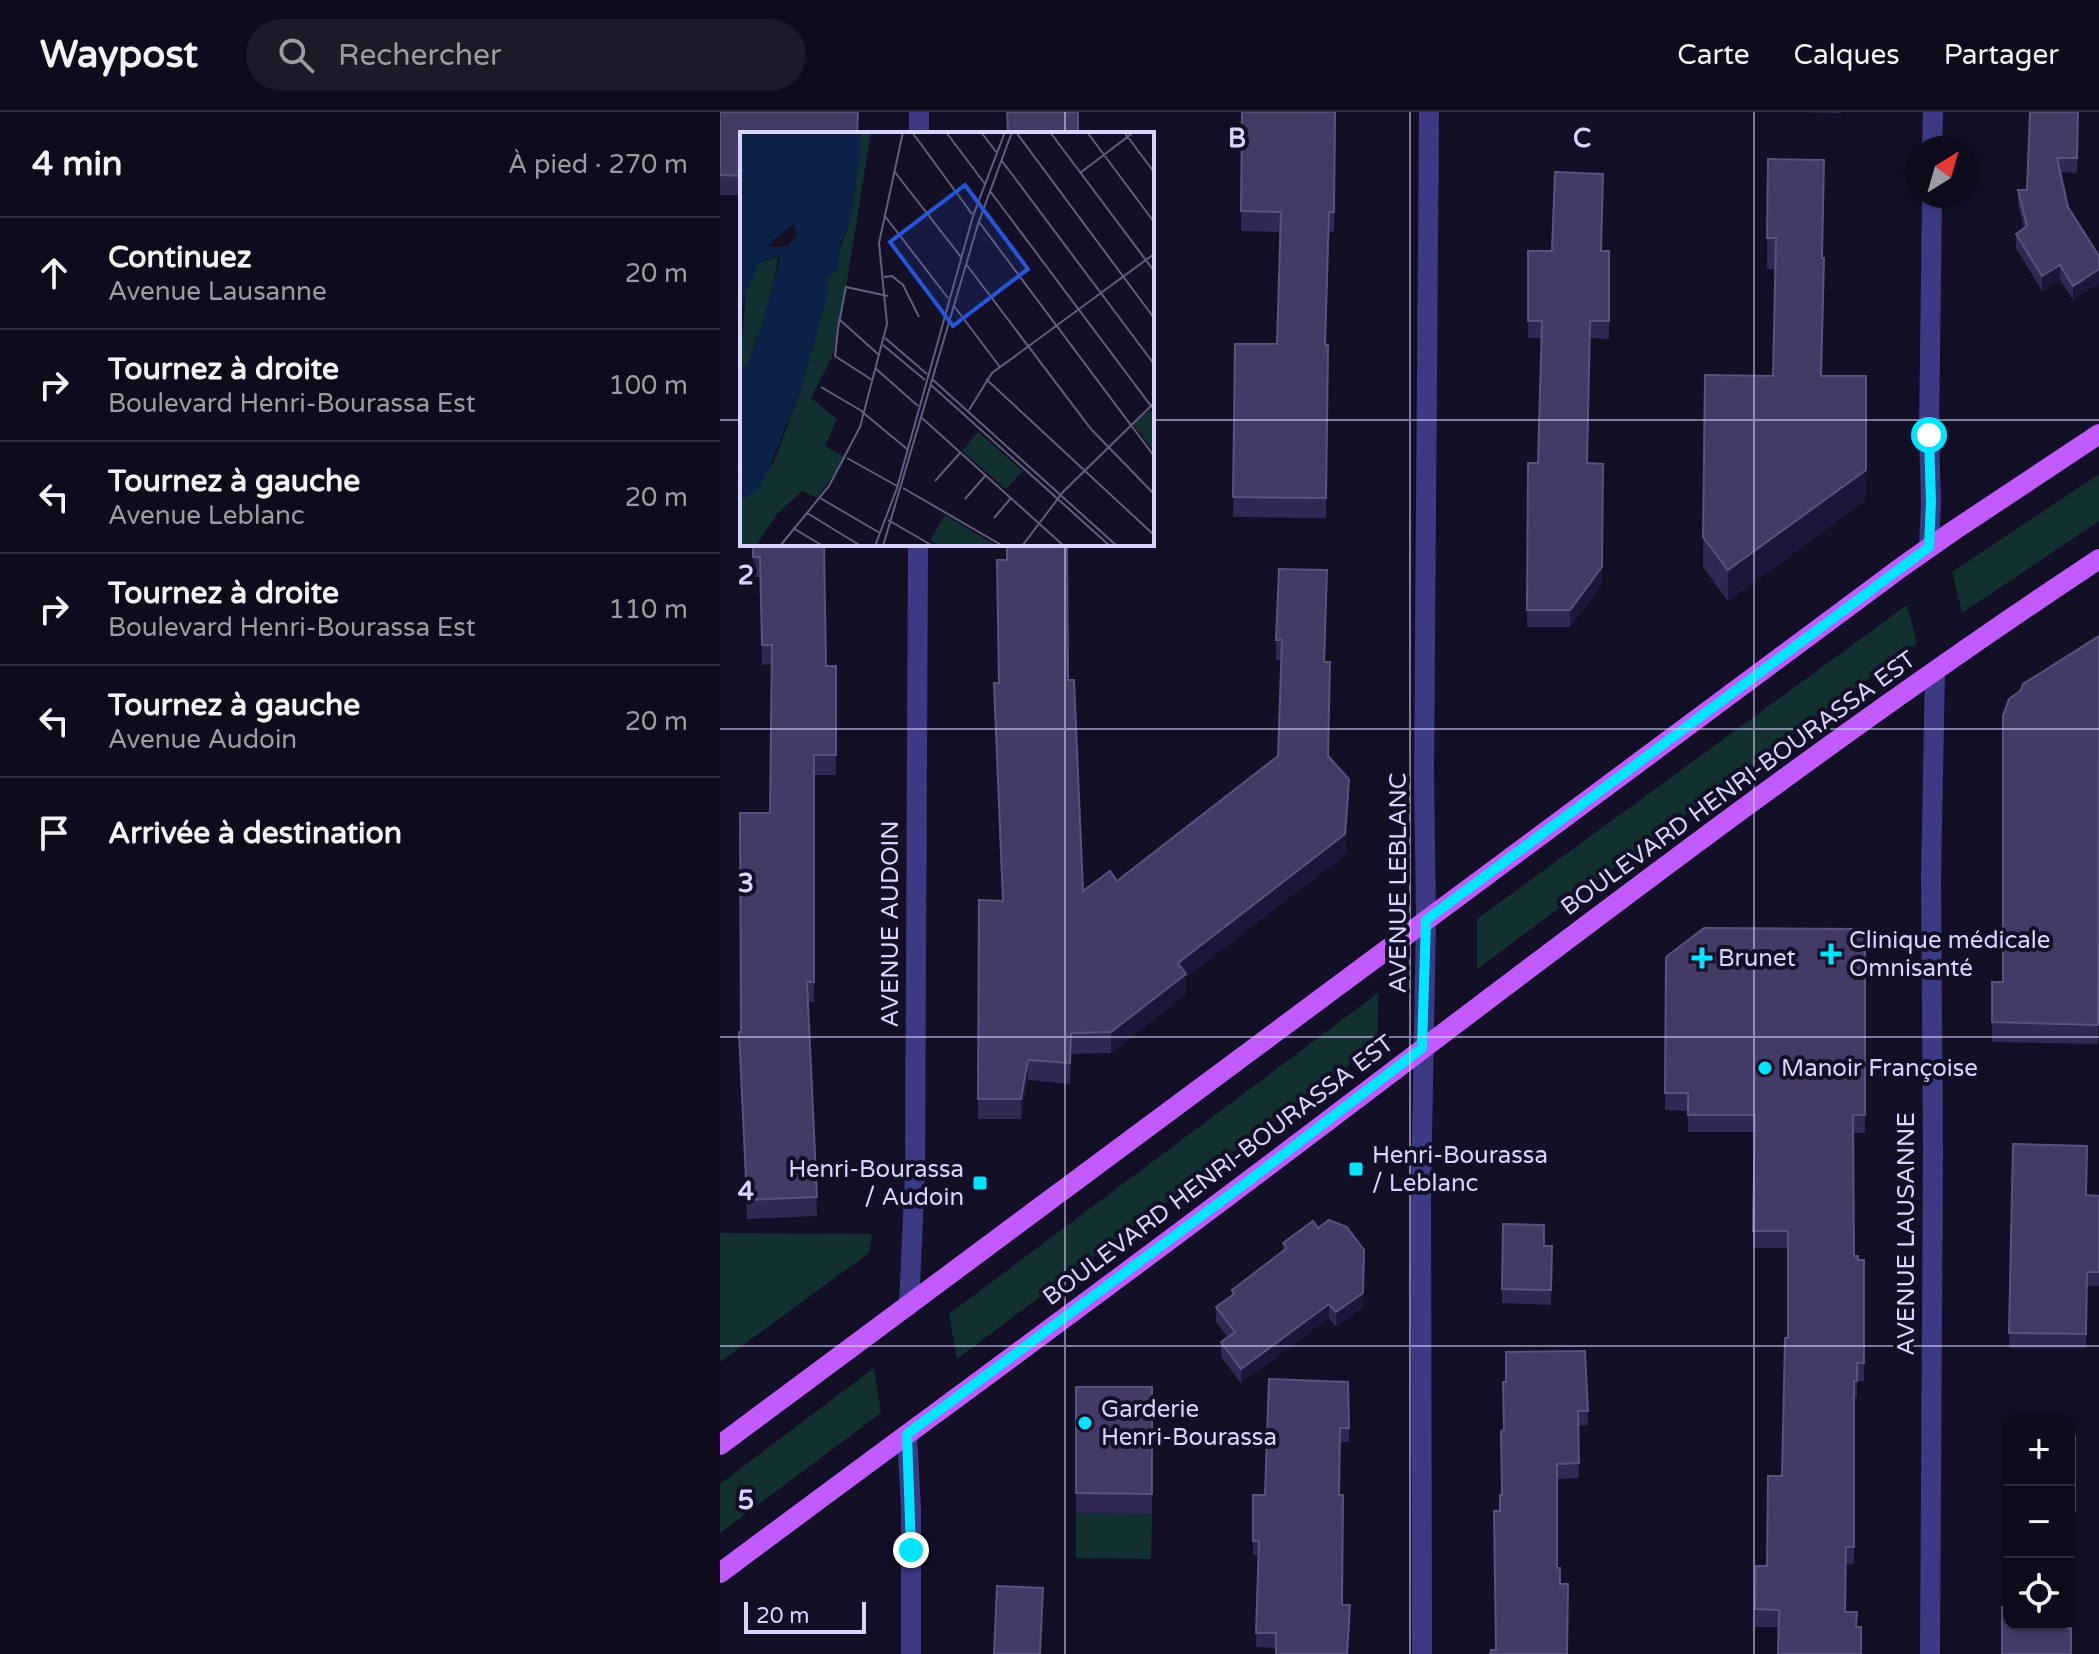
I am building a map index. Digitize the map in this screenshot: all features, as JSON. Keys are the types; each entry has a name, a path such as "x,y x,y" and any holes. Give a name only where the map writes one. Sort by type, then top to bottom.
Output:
{"main road":[{"path":"720,1445 1929,547 2099,434"},
{"name":"BOULEVARD HENRI-BOURASSA EST","path":"720,1573 1726,822 1935,671 2099,559"}],"street":[{"name":"AVENUE LEBLANC","path":"1422,1654 1421,1193 1426,920 1424,757 1429,112"},
{"path":"1932,136 1933,112"},
{"path":"1929,547 1932,208"},
{"name":"AVENUE AUDOIN","path":"909,1305 915,1174 918,546"},
{"name":"AVENUE LAUSANNE","path":"1930,1654 1931,879 1935,671"},
{"path":"907,1434 911,1509 911,1654"}],"green space":[{"path":"2099,474 2099,521 1962,613 1952,572"},
{"path":"1907,605 1917,643 1477,969 1477,919"},
{"path":"1378,993 1377,1044 957,1359 949,1314"},
{"path":"720,1233 872,1234 869,1253 720,1362"},
{"path":"874,1368 881,1413 720,1533 720,1484"},
{"path":"1076,1513 1152,1514 1151,1559 1076,1558"}],"building":[{"path":"720,112 858,112 857,132 740,132 740,176 720,175"},
{"path":"1007,112 1078,112 1078,132 1008,132"},
{"path":"1242,112 1335,112 1334,212 1329,212 1325,345 1328,345 1326,498 1233,497 1235,344 1277,344 1281,212 1241,211"},
{"path":"2030,112 2078,112 2077,158 2057,158 2068,207 2099,256 2099,269 2073,286 2060,265 2042,276 2016,234 2027,226 2018,190 2027,190"},
{"path":"1768,159 1824,160 1821,376 1866,376 1866,470 1728,570 1703,537 1705,375 1773,376 1776,238 1767,238"},
{"path":"1555,172 1603,174 1601,251 1609,251 1609,321 1590,321 1587,463 1603,464 1602,567 1570,610 1527,610 1528,463 1538,463 1542,321 1528,321 1528,251 1552,251"},
{"path":"753,546 824,546 826,666 836,666 836,755 814,755 814,982 807,982 817,1197 747,1200 739,1032 740,813 770,813 772,645 762,645 760,557 753,557"},
{"path":"1007,546 1067,546 1068,680 1074,680 1083,891 1110,871 1117,881 1278,756 1282,640 1276,640 1279,569 1327,570 1324,662 1330,662 1328,756 1349,779 1345,834 1178,963 1186,974 1111,1032 1071,1033 1070,1063 1028,1060 1021,1099 978,1099 979,900 1003,901 994,683 999,683 997,560 1007,560"},
{"path":"2099,636 2098,1025 1992,1022 1992,982 2003,982 2003,716 2009,699 2021,690 2023,684"},
{"path":"1704,928 1865,929 1865,1115 1853,1115 1854,1256 1864,1260 1864,1363 1857,1363 1857,1381 1854,1381 1854,1547 1846,1547 1845,1612 1857,1612 1856,1627 1861,1627 1861,1654 1778,1654 1779,1610 1755,1609 1756,1566 1767,1566 1768,1476 1782,1476 1785,1338 1788,1338 1788,1231 1753,1231 1755,1115 1688,1115 1688,1093 1665,1093 1666,957"},
{"path":"2013,1144 2087,1146 2086,1195 2099,1196 2099,1272 2087,1272 2086,1334 2009,1333"},
{"path":"1329,1220 1347,1227 1364,1250 1363,1293 1336,1312 1329,1304 1241,1369 1221,1342 1235,1332 1216,1307 1234,1294 1232,1290 1287,1248 1283,1243 1313,1221 1318,1228"},
{"path":"1503,1224 1544,1225 1544,1246 1552,1246 1551,1290 1502,1289"},
{"path":"1585,1351 1588,1411 1578,1411 1579,1463 1557,1464 1557,1568 1560,1568 1560,1584 1568,1584 1567,1654 1490,1654 1491,1650 1496,1650 1494,1511 1500,1511 1502,1495 1501,1431 1504,1430 1506,1352"},
{"path":"1269,1379 1348,1382 1349,1428 1340,1428 1339,1495 1343,1495 1342,1605 1350,1605 1347,1654 1276,1654 1276,1633 1256,1633 1259,1541 1253,1541 1253,1495 1265,1495"},
{"path":"1076,1387 1152,1387 1152,1494 1076,1493"},
{"path":"997,1586 1043,1588 1040,1654 994,1654"},
{"path":"2002,1607 2003,1630 2071,1630 2071,1654 2002,1654"}],"place":[{"name":"Clinique médicale Omnisanté","path":"1831,954"},
{"name":"Brunet","path":"1702,958"},
{"name":"Manoir Françoise","path":"1765,1068"},
{"name":"Henri-Bourassa / Leblanc","path":"1356,1169"},
{"name":"Henri-Bourassa / Audoin","path":"980,1183"},
{"name":"Garderie Henri-Bourassa","path":"1085,1423"}],"route":[{"path":"911,1550 907,1434 1422,1048 1426,920 1929,547 1929,435"}]}
